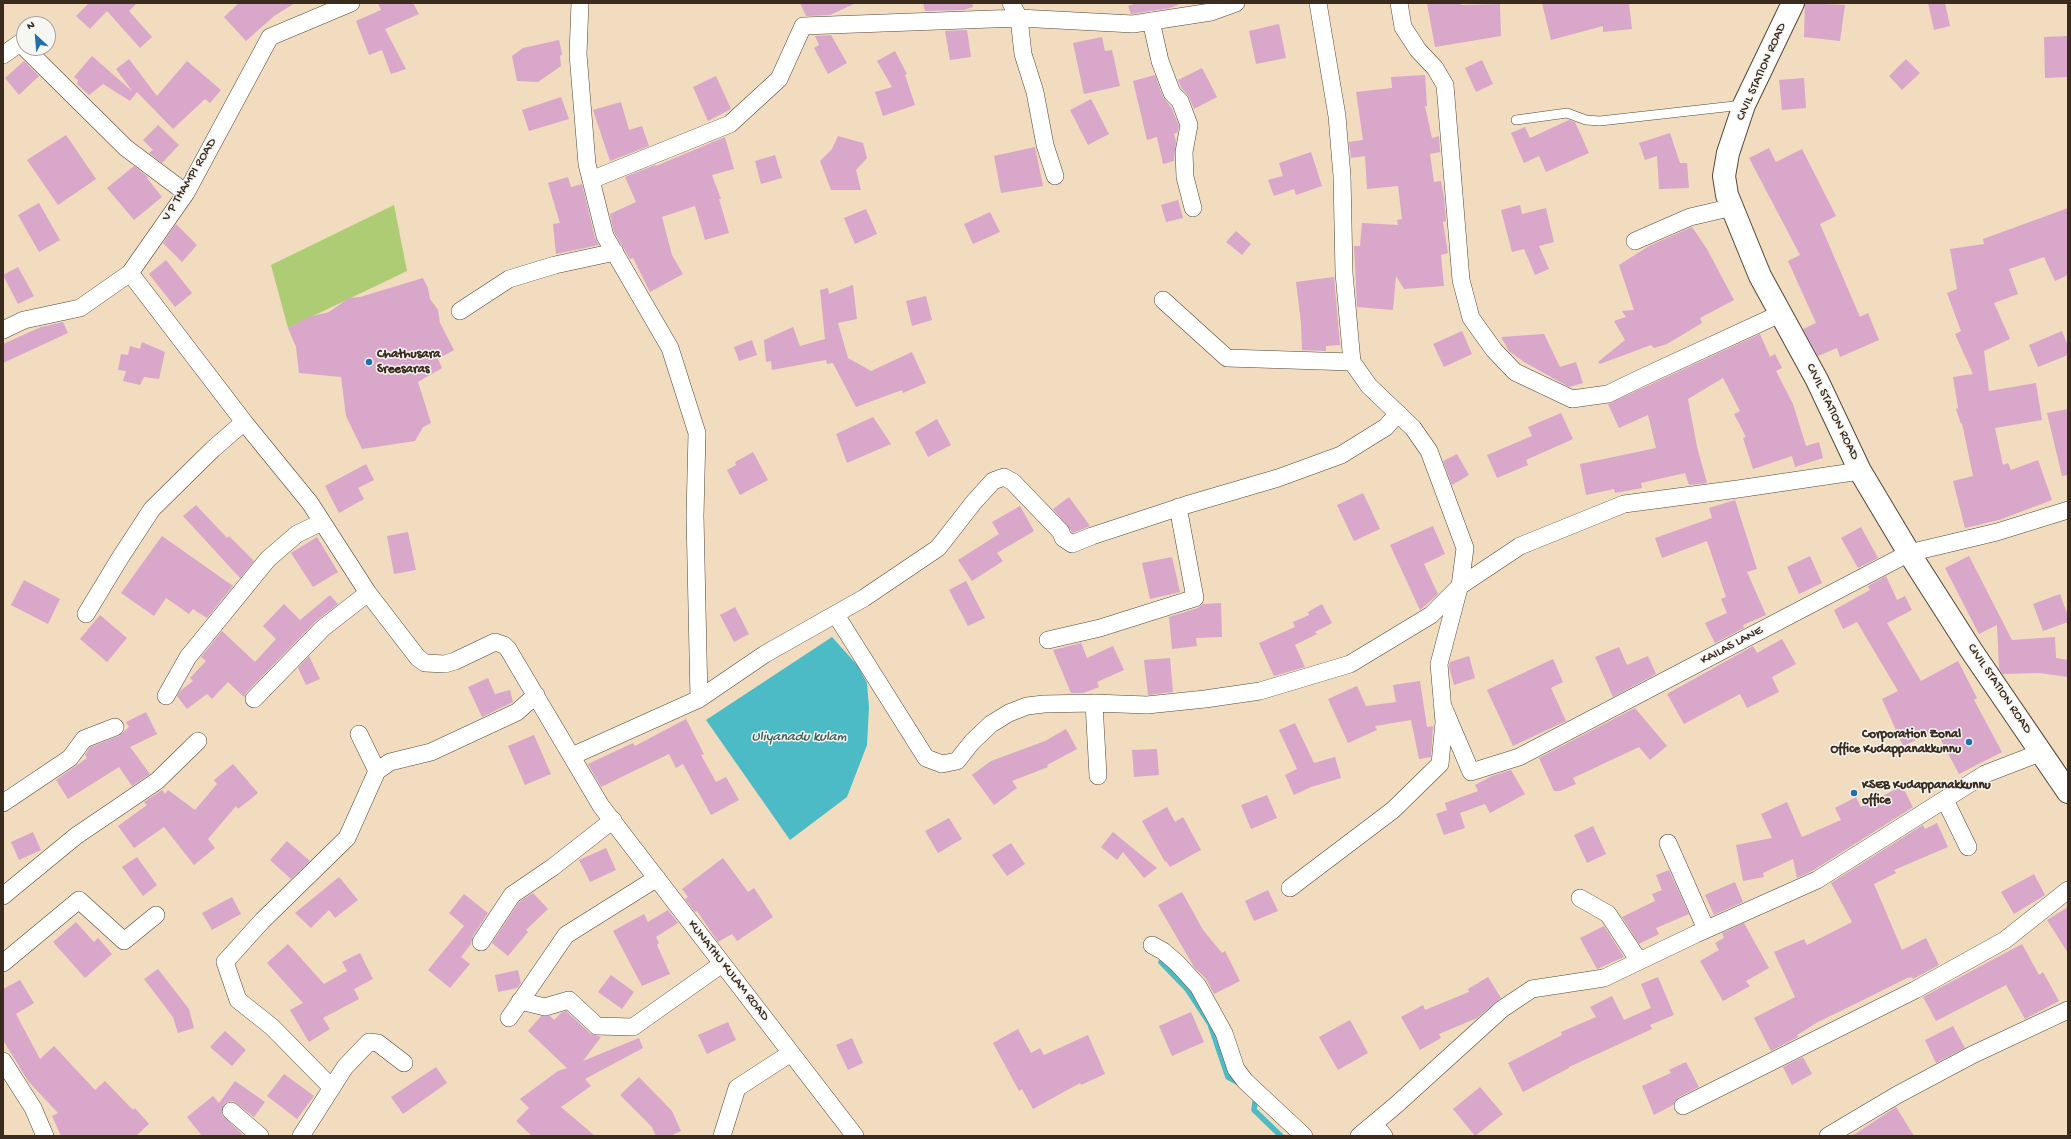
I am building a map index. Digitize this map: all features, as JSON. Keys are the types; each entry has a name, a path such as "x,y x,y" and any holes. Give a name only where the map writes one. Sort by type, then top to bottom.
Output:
{"main road":[{"name":"CIVIL STATION ROAD","path":"1793,3 1744,105 1728,153 1724,176 1727,195 1760,276 1818,380 1860,471 1909,553 1971,650 2068,792"}],"street":[{"name":"V P THAMPI ROAD","path":"3,330 24,320 80,308 130,273 186,192 270,37 351,3"},
{"path":"580,3 578,54 587,164 605,236 670,348 697,434 695,516 699,699"},
{"path":"1011,3 1019,18 1022,54 1035,92 1045,145 1055,176"},
{"path":"591,180 730,124 779,80 803,26 1019,18 1133,24 1151,22 1184,9 1211,12 1236,3"},
{"path":"1290,888 1392,810 1440,764 1444,722 1439,664 1460,586 1465,548 1429,451 1413,428 1369,386 1352,362 1344,272 1342,176 1337,116 1318,3"},
{"path":"1399,3 1403,27 1418,50 1435,68 1445,85 1461,280 1471,318 1494,350 1515,372 1572,399 1608,394 1782,313"},
{"path":"1151,22 1160,61 1172,93 1180,101 1189,125 1184,152 1185,177 1193,208"},
{"path":"3,55 16,46"},
{"path":"32,56 126,148 186,192"},
{"path":"1635,241 1690,217 1733,207"},
{"path":"460,311 509,279 555,265 615,252"},
{"path":"130,273 244,422 310,504 368,593 323,628 254,699"},
{"path":"1163,300 1226,358 1352,362"},
{"path":"572,756 699,699 765,654 806,630 836,615 938,548 993,481 1004,477 1013,482 1061,532 1063,538 1072,544 1178,507 1278,478 1341,455 1386,427 1398,413"},
{"path":"86,614 152,509 213,449 244,422"},
{"path":"836,615 926,758 942,764 957,761 972,742 991,724 1009,713 1027,706 1044,704 1094,703 1147,705 1260,691 1350,664 1431,615 1460,586 1520,546 1624,504 1860,471"},
{"path":"1048,640 1100,628 1195,598 1178,507"},
{"name":"KAILAS LANE","path":"1442,704 1471,772 1519,757 1909,553 1997,532 2068,510"},
{"path":"166,696 188,657 268,559 297,534 322,522"},
{"name":"KUNATHU KULAM ROAD","path":"368,593 418,658 424,663 444,664 455,661 490,643 500,642 508,650 536,694 601,806 855,1136"},
{"path":"332,1088 272,1027 238,1000 225,962 262,920 347,838 377,771 390,762 431,752 517,712 536,694"},
{"path":"1094,703 1098,776"},
{"path":"3,803 70,758 84,738 115,727"},
{"path":"359,734 377,771"},
{"path":"3,896 76,836 157,781 198,741"},
{"path":"1359,1136 1379,1130 1502,1009 1532,989 1604,978 1706,929 1817,880 1985,774 2042,752"},
{"path":"1945,800 1968,847"},
{"path":"481,942 512,895 553,867 613,820"},
{"path":"1668,843 1706,929"},
{"path":"509,1018 566,935 657,878"},
{"path":"1683,1106 1915,990 2005,940 2068,890"},
{"path":"1580,898 1608,914 1639,960"},
{"path":"3,963 79,900 124,941 156,915"},
{"path":"1152,945 1163,951 1177,963 1198,986 1224,1033 1236,1069 1245,1081 1304,1136"},
{"path":"520,1001 546,1007 569,1000 597,1026 633,1028 722,964"},
{"path":"1828,1136 1897,1095 1972,1055 2068,1010"},
{"path":"301,1136 345,1067 369,1042 378,1043 404,1064"},
{"path":"722,1136 737,1088 791,1053"},
{"path":"3,1061 33,1108 45,1136"},
{"path":"231,1111 260,1136"}],"lane":[{"path":"1516,120 1567,113 1586,120 1600,121 1744,105"}],"green space":[{"path":"394,205 407,271 288,328 271,265"}],"water":[{"name":"Uliyanadu kulam","path":"832,637 858,666 867,683 869,707 867,745 847,797 790,840 706,720"}],"building":[{"path":"89,3 137,3 129,11 152,37 140,48 107,11 90,29 76,16"},
{"path":"239,3 295,3 274,16 246,41 224,17"},
{"path":"378,3 413,3 419,14 385,29 406,69 391,74 382,50 369,55 356,21 381,10"},
{"path":"800,3 856,3 830,15 806,16"},
{"path":"923,3 972,3 973,7 964,10 925,11"},
{"path":"1137,3 1180,4 1170,8 1131,14 1128,6"},
{"path":"1427,3 1461,3 1461,5 1500,4 1501,36 1435,47"},
{"path":"1542,3 1629,3 1632,29 1603,32 1603,26 1551,40"},
{"path":"1805,3 1845,5 1840,41 1804,37"},
{"path":"1928,3 1945,3 1950,26 1934,30"},
{"path":"1279,24 1286,58 1256,64 1249,31"},
{"path":"967,30 971,57 950,60 945,31"},
{"path":"831,35 847,63 828,74 814,48 819,45 815,36"},
{"path":"2068,36 2068,77 2045,78 2044,37"},
{"path":"1102,37 1105,51 1112,50 1120,86 1084,94 1073,43"},
{"path":"559,40 562,54 560,56 561,66 538,82 517,81 512,56 523,48"},
{"path":"895,51 907,74 905,75 915,105 883,116 875,92 892,87 877,61"},
{"path":"92,56 133,92 116,69 129,59 157,96 187,61 221,90 210,103 205,99 173,129 137,92 130,101 103,84 89,95 77,84 78,80 74,77"},
{"path":"1906,59 1920,73 1902,90 1889,76"},
{"path":"1482,60 1493,84 1476,92 1465,68"},
{"path":"24,61 39,76 19,95 5,78"},
{"path":"1202,68 1217,97 1194,109 1189,97 1181,87 1178,80"},
{"path":"1155,75 1163,97 1171,107 1179,126 1177,133 1174,134 1176,141 1174,161 1163,164 1157,137 1147,140 1133,81"},
{"path":"1425,75 1427,106 1425,106 1432,138 1439,136 1440,152 1430,154 1434,182 1441,181 1444,197 1446,221 1443,222 1448,253 1441,255 1444,286 1404,289 1396,276 1393,310 1357,307 1354,246 1360,246 1362,223 1398,225 1397,220 1402,219 1398,186 1367,189 1365,156 1351,158 1349,142 1363,140 1356,92 1392,88 1391,77"},
{"path":"716,76 731,109 708,121 693,87"},
{"path":"1804,78 1806,108 1782,110 1779,80"},
{"path":"561,97 569,119 529,131 522,110"},
{"path":"1091,99 1109,134 1088,145 1070,110"},
{"path":"621,102 629,130 642,126 649,146 610,161 593,110"},
{"path":"1569,120 1575,122 1589,153 1546,172 1539,156 1524,163 1511,133 1525,127 1530,138"},
{"path":"158,125 179,145 162,163 149,153 153,150 143,140"},
{"path":"1670,133 1680,163 1687,163 1689,188 1659,189 1657,156 1645,160 1639,143"},
{"path":"66,135 96,179 58,205 27,160"},
{"path":"838,136 863,143 867,158 856,170 861,190 831,190 820,161 832,149"},
{"path":"725,137 734,169 712,175 721,199 719,199 729,233 705,240 695,206 662,217 672,255 683,274 650,292 633,258 630,259 614,232 610,214 636,202 625,177 655,165 656,166"},
{"path":"1035,147 1043,186 1001,193 994,156"},
{"path":"1769,148 1776,162 1802,149 1836,216 1820,224 1860,317 1868,313 1879,340 1840,357 1837,348 1818,356 1803,329 1816,323 1788,261 1800,255 1749,158"},
{"path":"1311,152 1322,186 1296,195 1294,189 1274,196 1268,180 1283,176 1279,163"},
{"path":"775,155 782,178 761,184 755,161"},
{"path":"134,166 148,177 147,178 162,197 134,220 107,188"},
{"path":"568,177 571,187 582,184 595,238 599,245 556,254 553,224 560,223 548,183"},
{"path":"1178,200 1183,218 1166,222 1161,205"},
{"path":"39,203 60,240 39,252 18,215"},
{"path":"1520,205 1522,214 1546,208 1554,242 1539,246 1549,269 1535,275 1524,249 1512,252 1501,210"},
{"path":"2068,208 2068,275 2055,281 2044,257 2009,269 2018,294 1994,303 2010,339 1984,351 1989,391 2036,383 2042,420 1995,428 2003,465 2008,463 2011,470 2038,460 2052,500 1999,520 1965,528 1953,481 1973,476 1962,423 1961,424 1956,409 1958,408 1953,377 1973,374 1955,334 1961,331 1947,293 1957,289 1950,249 1984,244 1983,239"},
{"path":"866,209 877,234 855,244 844,218"},
{"path":"990,212 1000,232 973,244 964,224"},
{"path":"176,224 197,245 182,262 163,243"},
{"path":"1692,227 1707,249 1734,300 1700,318 1702,323 1667,344 1654,348 1651,345 1600,364 1598,362 1625,340 1614,321 1626,317 1622,311 1634,310 1619,265 1649,246"},
{"path":"1236,231 1251,244 1242,255 1226,242"},
{"path":"166,260 192,293 175,307 149,274"},
{"path":"18,267 34,296 18,304 3,275"},
{"path":"1334,277 1340,345 1326,346 1326,351 1302,350 1301,323 1296,282"},
{"name":"Chathusara Sreesaras","path":"423,278 428,288 430,299 438,310 440,323 454,350 438,359 442,368 418,382 431,423 423,427 415,441 362,449 346,416 341,377 299,373 296,347 288,328 309,317 329,312 349,298 360,297"},
{"path":"853,285 857,319 838,323 848,358 871,371 912,352 926,383 903,393 902,390 856,407 833,363 827,364 826,360 772,370 771,361 766,362 764,340 793,327 800,346 825,339 820,290 828,288 829,294"},
{"path":"926,296 932,320 912,326 906,301"},
{"path":"63,322 68,333 3,363 3,344 41,327"},
{"path":"1462,331 1472,354 1444,367 1433,344"},
{"path":"2062,331 2068,346 2068,355 2038,367 2029,345"},
{"path":"1544,334 1560,367 1576,362 1583,383 1569,387 1524,362 1509,351 1501,337"},
{"path":"1760,334 1770,357 1775,354 1782,368 1776,371 1793,404 1806,446 1819,442 1823,458 1795,467 1792,456 1753,469 1743,438 1746,437 1734,414 1740,411 1723,378 1688,399 1697,447 1707,483 1689,485 1685,473 1641,483 1642,488 1615,493 1614,489 1586,495 1580,464 1656,448 1648,415 1619,428 1608,404"},
{"path":"752,340 757,355 739,361 734,347"},
{"path":"142,342 165,352 159,379 144,377 140,385 123,381 126,371 118,370 121,354 128,355 130,346 140,349"},
{"path":"2068,409 2068,475 2062,476 2047,413"},
{"path":"1561,413 1573,439 1526,460 1528,465 1497,478 1487,455 1532,436 1528,427"},
{"path":"873,417 891,444 847,463 836,434"},
{"path":"937,419 951,445 928,457 915,432"},
{"path":"753,452 768,480 740,495 727,470 736,465 735,462"},
{"path":"1457,454 1469,475 1452,485 1443,461"},
{"path":"366,464 374,480 358,488 364,499 339,513 325,486"},
{"path":"1363,493 1380,529 1354,541 1337,505"},
{"path":"1069,497 1090,526 1073,533 1053,509"},
{"path":"1735,500 1757,569 1747,572 1766,615 1743,625 1744,628 1715,643 1705,623 1727,613 1721,599 1726,597 1707,541 1662,558 1655,538 1712,518 1709,508"},
{"path":"196,505 227,538 229,536 254,561 240,578 183,516"},
{"path":"1020,506 1034,531 997,553 1003,561 972,581 958,560 999,534 992,522"},
{"path":"1433,526 1445,554 1424,564 1438,594 1420,610 1390,545"},
{"path":"1861,527 1878,558 1858,568 1841,538"},
{"path":"408,532 416,570 394,574 387,536"},
{"path":"162,536 233,586 207,618 193,609 189,614 166,598 154,616 121,593"},
{"path":"317,537 338,572 313,587 291,553"},
{"path":"1810,556 1822,583 1799,594 1787,567"},
{"path":"1969,556 2012,640 2055,637 2056,658 2068,660 2068,677 2039,673 2002,674 1999,668 1997,625 1979,634 1945,568"},
{"path":"1172,557 1180,592 1150,599 1142,563"},
{"path":"1886,576 1897,600 1905,596 1912,610 1887,623 1921,681 1958,661 1977,698 1974,700 2002,752 1959,774 1936,731 1903,746 1882,699 1898,691 1857,622 1843,629 1834,610 1870,590 1868,586"},
{"path":"24,580 60,599 48,624 11,605"},
{"path":"966,581 985,618 968,626 949,590"},
{"path":"2060,594 2068,616 2068,622 2043,631 2033,604"},
{"path":"330,595 338,604 316,621 247,692 244,697 228,682 212,699 207,694 187,709 177,696 180,691 193,681 190,678 206,661 201,657 222,631 255,662 276,639 263,626 284,604 300,620"},
{"path":"1221,603 1222,637 1196,638 1197,646 1172,649 1169,617 1198,608 1203,604"},
{"path":"1322,604 1332,623 1315,632 1317,634 1295,645 1305,667 1274,676 1259,643 1295,627 1293,622 1309,615 1308,612"},
{"path":"735,607 749,634 734,642 720,615"},
{"path":"100,615 127,638 107,662 80,639"},
{"path":"1782,639 1796,664 1772,677 1779,692 1747,708 1740,694 1684,724 1667,694 1753,646 1757,653"},
{"path":"1081,643 1087,658 1113,646 1124,670 1097,682 1099,687 1083,693 1071,693 1053,650"},
{"path":"1619,647 1627,665 1648,656 1656,674 1613,697 1595,657"},
{"path":"309,656 320,679 306,685 298,668"},
{"path":"1469,656 1475,678 1454,685 1449,667 1450,662"},
{"path":"1170,658 1173,692 1148,695 1144,660"},
{"path":"1553,659 1563,682 1551,688 1566,721 1513,746 1487,690"},
{"path":"488,678 495,694 510,690 513,702 482,717 468,687"},
{"path":"1420,681 1427,727 1433,726 1431,757 1419,759 1411,720 1375,726 1377,730 1348,743 1328,699 1357,686 1366,706 1396,702 1393,685"},
{"path":"1635,708 1667,746 1650,760 1639,747 1573,778 1576,784 1560,791 1554,791 1539,758"},
{"path":"146,712 157,734 130,747 150,774 132,786 119,767 68,799 56,780 87,758 85,755 90,747 119,736 129,727 126,722"},
{"path":"686,719 704,754 701,755 716,782 726,777 739,800 711,815 683,764 676,768 669,754 601,787 588,764 633,743 635,746"},
{"path":"1295,723 1314,763 1335,757 1341,778 1311,787 1294,795 1285,775 1297,769 1279,730"},
{"path":"1066,729 1077,749 1047,765 1048,767 1012,781 1017,788 994,805 972,775 991,761 1045,741"},
{"path":"534,735 551,774 525,785 508,746"},
{"path":"1157,749 1159,775 1134,777 1132,750"},
{"path":"233,764 258,793 238,809 236,806 208,839 215,848 194,865 164,827 134,848 118,826 147,805 144,802 162,790 165,794 168,790 195,810 217,784 214,780"},
{"path":"1511,770 1525,794 1490,813 1485,804 1460,813 1465,828 1444,835 1436,814 1447,810 1445,803 1478,791 1475,785 1492,776"},
{"path":"1902,786 1913,807 1812,871 1797,878 1793,859 1763,873 1764,877 1743,881 1736,845 1772,838 1761,814 1787,802 1802,837 1841,820 1835,808 1856,797 1861,807"},
{"path":"1267,795 1277,818 1251,829 1241,805"},
{"path":"1167,807 1175,822 1183,817 1201,850 1170,867 1166,861 1165,862 1142,821"},
{"path":"949,818 962,839 938,853 925,831"},
{"path":"1937,823 1948,847 1894,870 1896,873 1874,884 1902,950 1926,938 1939,965 1913,979 1912,977 1907,978 1818,1022 1797,1035 1798,1037 1771,1051 1754,1018 1795,997 1774,952 1804,939 1807,945 1852,922 1831,883 1923,825 1925,829"},
{"path":"1593,826 1606,854 1587,863 1574,835"},
{"path":"33,832 41,850 19,860 11,842"},
{"path":"1113,832 1157,868 1144,878 1123,852 1117,860 1101,847"},
{"path":"287,841 310,861 291,879 270,860"},
{"path":"1011,843 1025,864 1007,876 992,855"},
{"path":"606,848 616,870 590,882 579,860"},
{"path":"137,857 157,885 143,896 122,867"},
{"path":"723,858 748,892 754,888 773,917 737,941 732,934 718,942 697,911 695,912 685,899 688,897 682,889"},
{"path":"1669,870 1689,914 1656,928 1659,934 1639,944 1622,917 1655,901 1652,894 1662,890 1656,875"},
{"path":"2034,874 2045,895 2014,914 2001,892"},
{"path":"339,877 358,900 335,918 329,910 311,928 295,913"},
{"path":"1735,882 1743,902 1714,915 1705,895"},
{"path":"1268,890 1278,911 1254,921 1245,901"},
{"path":"1182,892 1203,930 1222,953 1225,951 1240,981 1214,994 1206,979 1194,967 1158,905"},
{"path":"533,893 548,909 526,930 528,932 508,956 492,943 519,902"},
{"path":"464,894 488,913 473,936 471,944 461,957 470,964 450,988 428,970 464,926 449,913"},
{"path":"232,897 241,914 212,930 202,913"},
{"path":"2068,907 2068,953 2047,920"},
{"path":"668,910 678,923 656,937 659,943 657,945 670,974 642,986 613,931 644,914 648,922"},
{"path":"76,922 94,942 98,938 112,954 85,978 53,942"},
{"path":"1744,923 1769,968 1746,981 1750,986 1723,1001 1700,961 1719,950 1715,943 1724,938 1722,933"},
{"path":"1604,926 1624,957 1597,969 1580,938"},
{"path":"288,944 324,984 347,971 342,962 360,953 373,979 354,989 359,999 323,1018 330,1029 309,1042 290,1010 303,1003 267,963"},
{"path":"2022,944 2039,975 2043,972 2059,1001 2025,1019 2006,985 1936,1021 1923,997"},
{"path":"158,969 189,1009 194,1028 178,1033 173,1017 144,979"},
{"path":"518,970 521,983 517,988 498,992 495,975"},
{"path":"611,975 634,992 622,1009 598,992"},
{"path":"1488,977 1501,998 1477,1018 1439,1034 1441,1038 1420,1050 1401,1017 1423,1005 1425,1010 1469,992 1468,989"},
{"path":"1658,977 1674,1015 1650,1025 1652,1029 1569,1067 1523,1092 1508,1063 1562,1035 1561,1032 1596,1017 1590,1007 1612,996 1624,1020 1651,1008 1641,984"},
{"path":"20,980 34,1003 16,1014 40,1059 54,1046 95,1090 105,1081 133,1110 135,1108 149,1124 136,1136 61,1136 52,1116 58,1113 28,1081 3,1040 3,989"},
{"path":"566,1011 590,1033 601,1037 583,1061 639,1038 643,1048 585,1079 591,1086 561,1107 595,1136 532,1136 516,1121 529,1108 520,1099 558,1071 567,1068 528,1031 541,1016 550,1016 554,1020 561,1013"},
{"path":"1191,1012 1204,1042 1172,1056 1159,1026"},
{"path":"1350,1020 1368,1053 1338,1070 1319,1037"},
{"path":"728,1022 736,1040 707,1054 698,1035"},
{"path":"1953,1026 1965,1048 1936,1063 1925,1040"},
{"path":"1018,1029 1031,1053 1040,1048 1044,1055 1088,1035 1105,1074 1081,1085 1080,1083 1033,1109 1022,1089 1019,1091 993,1043"},
{"path":"225,1031 246,1050 232,1066 210,1047"},
{"path":"852,1038 863,1063 848,1070 836,1045"},
{"path":"1803,1057 1812,1074 1792,1085 1783,1067"},
{"path":"1686,1062 1699,1087 1679,1097 1673,1105 1654,1115 1642,1086 1671,1073 1669,1070"},
{"path":"436,1067 447,1083 403,1114 391,1097"},
{"path":"284,1074 314,1096 297,1119 267,1096"},
{"path":"639,1077 672,1111 681,1131 670,1136 656,1136 652,1127 620,1095"},
{"path":"235,1081 265,1102 254,1117 233,1101 227,1102 223,1105 222,1115 242,1134 240,1136 202,1136 187,1117 213,1096 219,1103"},
{"path":"1480,1087 1503,1114 1475,1136 1453,1109"},
{"path":"1896,1107 1914,1136 1852,1136 1893,1109"}],"waterway":[{"path":"1161,962 1187,989 1210,1024 1228,1077 1239,1083"},
{"path":"1256,1095 1254,1110 1281,1136"}],"place":[{"name":"Chathusara Sreesaras","path":"369,362"},
{"name":"Corporation Zonal Office Kudappanakkunnu","path":"1969,742"},
{"name":"KSEB Kudappanakkunnu office","path":"1854,793"}]}
